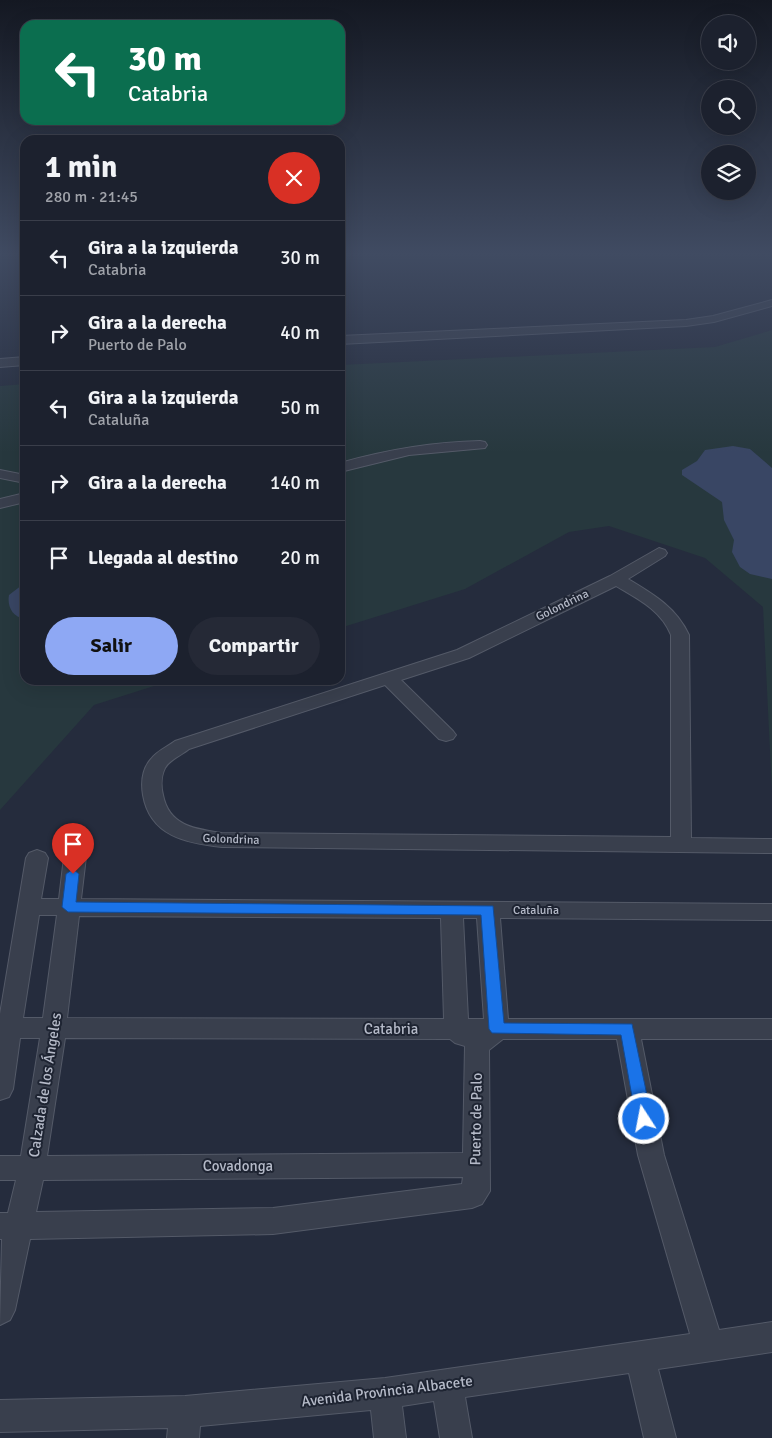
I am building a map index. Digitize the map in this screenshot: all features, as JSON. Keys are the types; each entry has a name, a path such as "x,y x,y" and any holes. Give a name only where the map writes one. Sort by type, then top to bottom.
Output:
{"street":[{"path":"345,340 692,322 704,319"},
{"path":"0,363 20,361"},
{"path":"345,467 401,450 422,447 480,445"},
{"path":"0,474 20,478"},
{"path":"0,504 20,498"},
{"name":"Golondrina","path":"659,553 616,579 463,654 182,745 157,764 151,780 154,808 169,826 193,837 222,840 772,846"},
{"path":"616,579 660,606 677,626 680,635 681,845"},
{"path":"389,679 446,735"},
{"name":"Calzada de los Ángeles","path":"0,1310 10,1225 32,1168 54,1028 75,857"},
{"path":"0,1089 37,858"},
{"name":"Cataluña","path":"30,907 772,912"},
{"path":"452,910 456,1029 477,1046 497,1029 488,910"},
{"name":"Catabria","path":"10,1028 772,1029"},
{"path":"627,1029 653,1162 709,1346"},
{"name":"Puerto de Palo","path":"476,1178 477,1046"},
{"name":"Covadonga","path":"0,1168 476,1178"},
{"path":"10,1225 273,1221 470,1196 476,1178"},
{"name":"Avenida Provincia Albacete","path":"0,1416 184,1425 385,1393 772,1337"},
{"path":"640,1356 660,1438"},
{"path":"448,1385 456,1438"},
{"path":"385,1393 390,1438"}],"shaded area":[{"path":"772,330 772,792 763,607 705,558 609,526 569,532 465,589 345,626 345,365 715,347"},
{"path":"20,384 20,685 157,685 94,705 0,810 0,386"}],"water":[{"path":"733,446 750,449 772,468 772,579 750,574 740,567 732,552 734,540 724,520 722,502 682,475 682,470 697,461 705,450"},
{"path":"20,587 20,617 11,610 9,595"}],"route":[{"path":"73,874 68,907 488,910 497,1029 627,1029 644,1119"}]}
